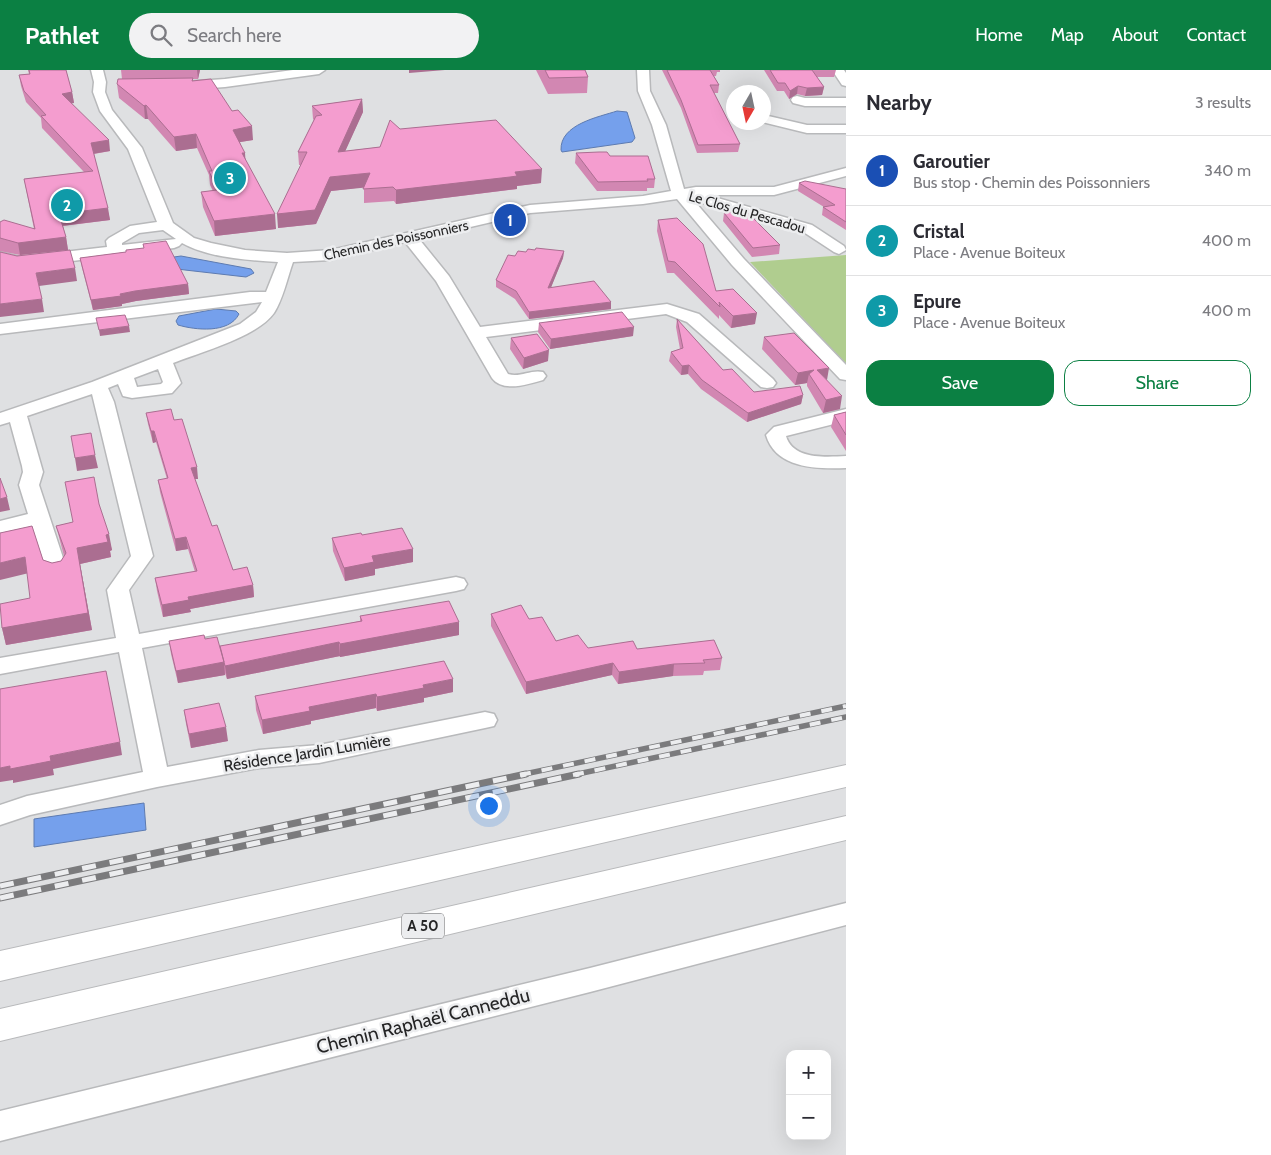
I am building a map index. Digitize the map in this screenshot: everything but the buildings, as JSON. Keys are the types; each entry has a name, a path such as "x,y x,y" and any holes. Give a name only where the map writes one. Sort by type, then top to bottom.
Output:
{"highway":[{"path":"0,966 846,776"},
{"name":"A 50","path":"0,1026 846,828"}],"street":[{"path":"97,70 99,92 106,111 135,148 166,225 190,241"},
{"path":"166,86 225,83 319,70"},
{"path":"643,70 644,91 659,126 680,193 738,262 846,374"},
{"path":"838,70 846,82"},
{"path":"100,87 116,87"},
{"path":"796,100 805,102 846,102"},
{"path":"771,121 807,129 846,129"},
{"name":"Chemin des Poissonniers","path":"190,241 236,254 287,258 336,254 530,209 643,200 680,193 774,190 846,172"},
{"name":"Le Clos du Pescadou","path":"680,193 807,228 839,249"},
{"path":"114,251 114,242 130,231 166,225"},
{"path":"410,238 443,279 501,378 507,381 520,381 537,376"},
{"path":"0,257 20,262 33,261 190,241"},
{"path":"56,570 29,484 33,472 32,466 8,417 125,376 246,328 262,316 273,296 287,258"},
{"path":"0,329 250,297 273,296"},
{"path":"475,333 667,309 693,318 767,383"},
{"path":"125,376 129,392 132,393 166,389 172,383 164,361"},
{"path":"98,386 106,402 142,556 138,565 121,581 118,590 158,778"},
{"path":"846,415 781,431 776,435 776,440 781,446 798,458 818,463 846,462"},
{"path":"0,527 40,518"},
{"path":"0,666 456,584"},
{"name":"Résidence Jardin Lumière","path":"0,815 27,806 158,778 259,759 319,754 485,720"},
{"name":"Chemin Raphaël Canneddu","path":"0,1126 590,980 846,914"}],"green space":[{"path":"846,255 846,364 750,262"}],"water":[{"path":"617,111 627,112 635,138 632,142 562,152 562,141 574,128 591,119"},
{"path":"181,256 251,269 254,273 246,277 178,269 174,257"},
{"path":"216,309 236,311 239,314 228,325 211,329 185,327 178,325 176,321 179,316"},
{"path":"144,803 146,830 34,847 34,819"}],"railway":[{"path":"520,775 846,706"},
{"path":"573,775 846,717"},
{"path":"0,886 526,774"},
{"path":"0,898 579,774"}],"place":[{"name":"Epure","path":"230,178"},
{"name":"Cristal","path":"67,205"},
{"name":"Garoutier","path":"510,220"}]}
